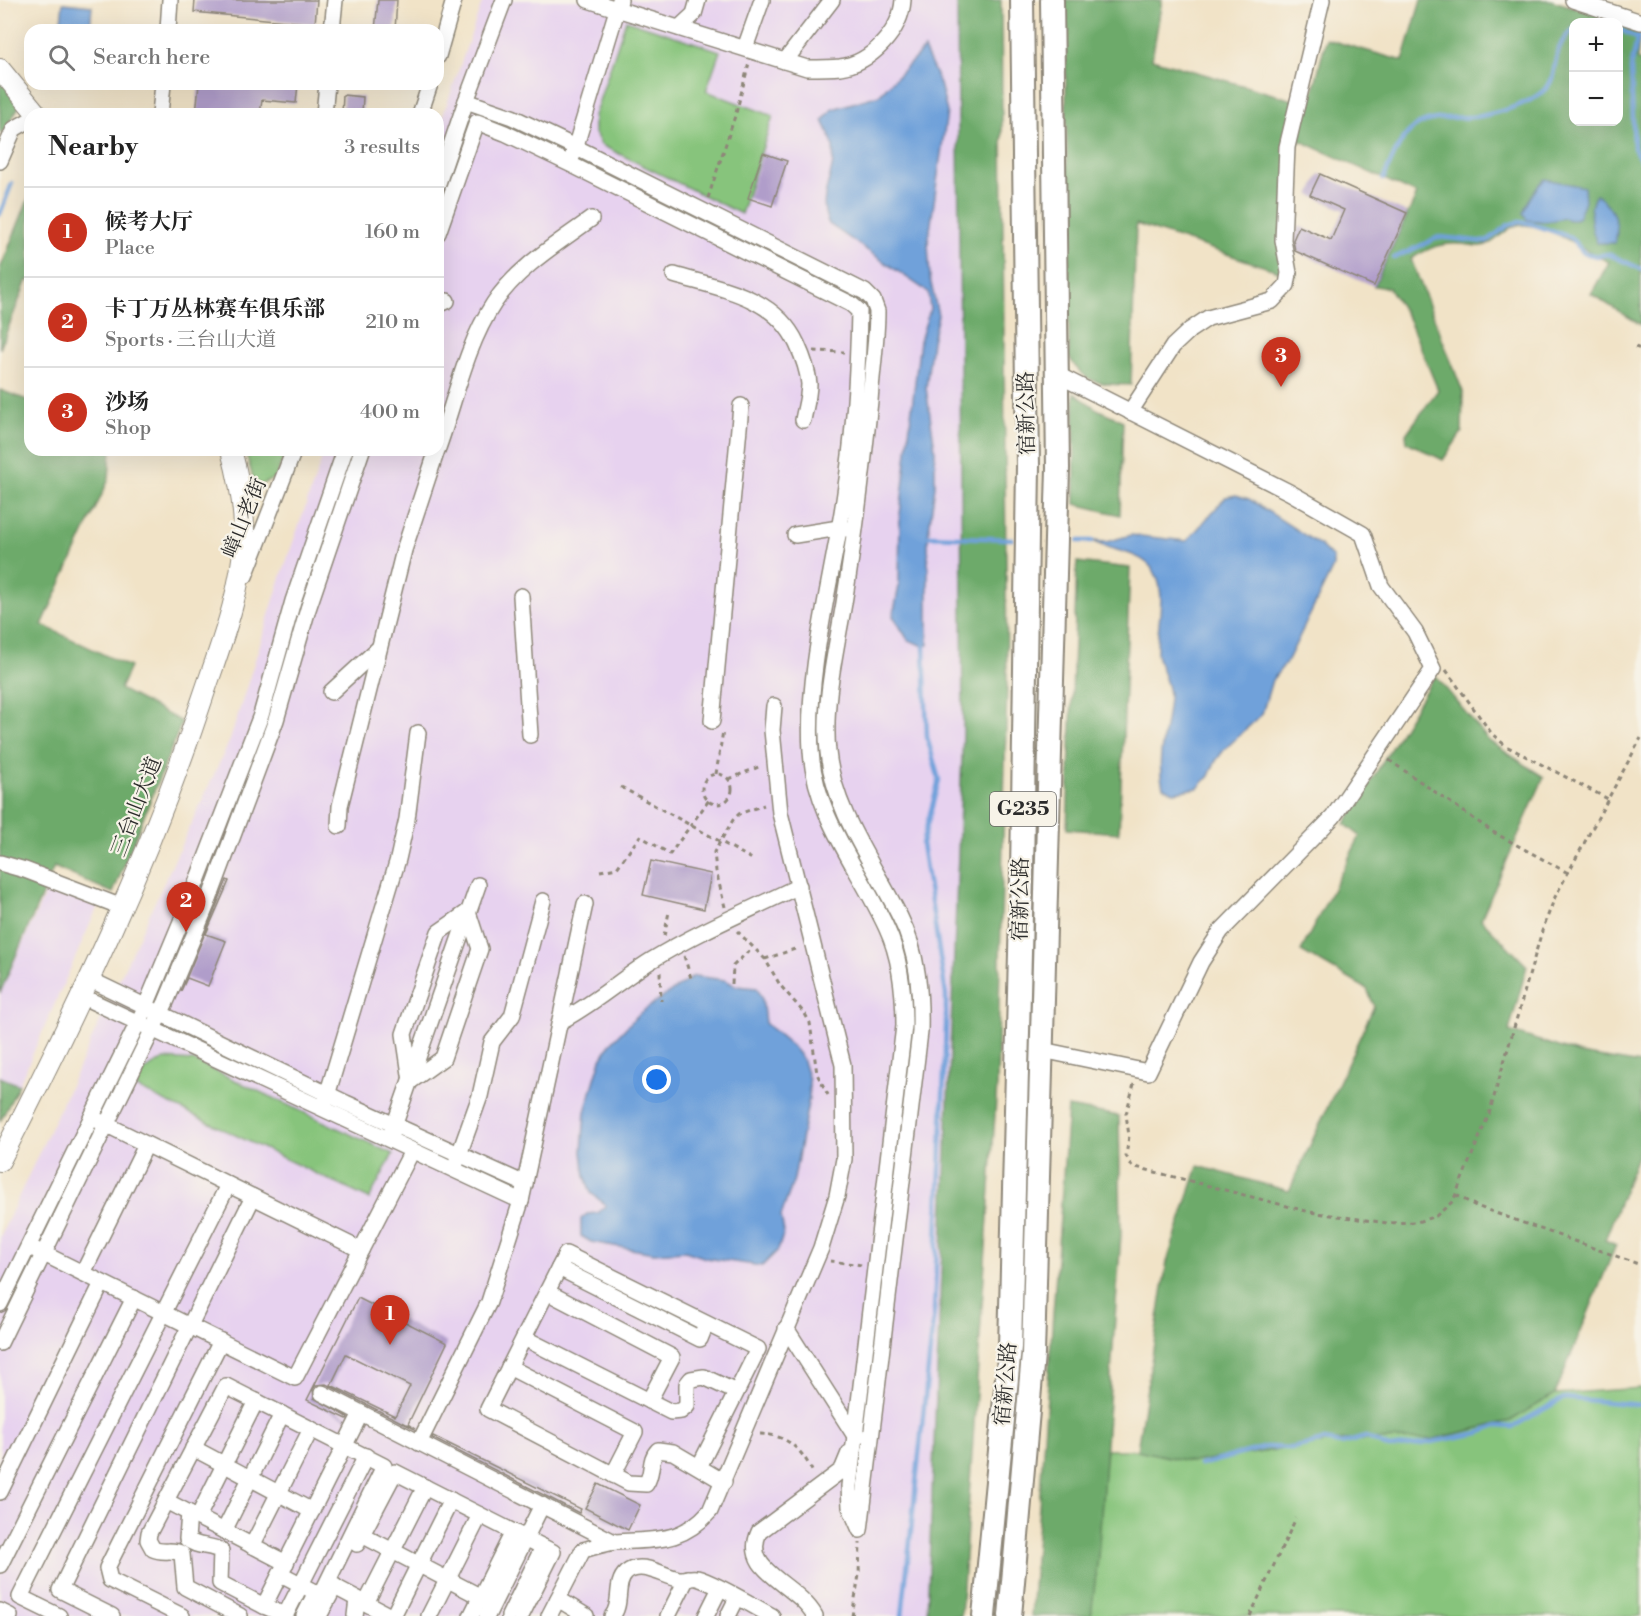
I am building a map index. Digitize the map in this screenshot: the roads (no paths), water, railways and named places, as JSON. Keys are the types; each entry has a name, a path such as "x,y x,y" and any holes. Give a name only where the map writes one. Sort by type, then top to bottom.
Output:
{"highway":[{"name":"宿新公路","path":"984,1616 1010,1347 1022,874 1028,466 1022,0"},
{"name":"宿新公路","path":"1010,1616 1034,1354 1058,468 1052,0"}],"main road":[{"path":"0,69 32,108"},
{"name":"三台山大道","path":"0,1161 87,989 180,765 234,601 241,563 243,522 240,487 232,456"}],"street":[{"path":"169,24 171,0"},
{"path":"332,24 334,0"},
{"path":"444,35 454,0"},
{"path":"444,165 504,0"},
{"path":"588,0 619,4 679,28 807,68 842,67 870,56 892,32 903,0"},
{"path":"679,28 694,14 698,0"},
{"path":"748,50 762,0"},
{"path":"785,61 832,0"},
{"path":"1130,412 1173,346 1190,330 1208,318 1272,301 1287,285 1289,273 1283,240 1287,147 1322,0"},
{"path":"1573,0 1641,22"},
{"path":"570,164 619,4"},
{"path":"161,108 162,90"},
{"path":"325,108 326,90"},
{"path":"422,108 428,90"},
{"path":"444,215 477,122 570,164 851,304 859,311 844,498 819,650 810,723 811,754 818,789 839,840 888,930 899,964 904,996 904,1026 849,1486 850,1507 860,1530 920,1032 921,996 916,962 901,919 855,835 835,784 828,754 827,724 855,531 877,324 873,300 865,292 575,147 512,117 466,101"},
{"path":"0,161 14,129 24,123"},
{"path":"444,432 475,343 494,304 508,285 591,219"},
{"path":"674,275 753,299 779,317 801,351 808,384 803,420"},
{"path":"1042,1050 1148,1072 1201,962 1221,931 1333,818 1433,669 1415,632 1381,586 1363,534 1289,492 1056,374"},
{"path":"719,721 741,406"},
{"name":"嶂山老街","path":"234,601 292,456"},
{"path":"0,1304 145,1008 261,715 293,601 343,456"},
{"path":"0,1343 160,1015 210,897 276,720 308,609 360,456"},
{"path":"339,826 340,806 404,550 436,456"},
{"path":"795,535 839,528 855,531"},
{"path":"521,596 530,735"},
{"path":"331,692 379,648"},
{"path":"549,1616 583,1550 614,1542 652,1542 676,1537 699,1523 710,1511 816,1260 837,1196 844,1159 843,1065 779,802 772,730 774,706"},
{"path":"320,1110 328,1095 398,859 407,819 418,733"},
{"path":"0,863 25,870 122,907"},
{"path":"388,1140 396,1126 478,885"},
{"path":"561,1021 591,1006 660,955 800,886"},
{"path":"453,1170 480,1096 492,1042 512,1016 543,901"},
{"path":"419,1443 489,1302 521,1201 585,904"},
{"path":"411,1081 404,1034 439,932 468,912"},
{"path":"411,1081 443,1058 480,949 468,912"},
{"path":"87,989 145,1008 328,1095 525,1184"},
{"path":"87,989 138,1022 320,1110 521,1201"},
{"path":"91,1118 361,1250"},
{"path":"83,1273 146,1145"},
{"path":"28,1246 295,1378 412,1151"},
{"path":"59,1616 20,1597 228,1185"},
{"path":"112,1616 60,1590 253,1197"},
{"path":"699,1467 758,1349 566,1254 488,1409 628,1483 646,1484 650,1478 653,1456 658,1450 673,1452 724,1482"},
{"path":"0,1492 102,1283"},
{"path":"547,1292 672,1357 649,1401"},
{"path":"0,1565 134,1298"},
{"path":"786,1328 855,1436"},
{"path":"524,1338 671,1412 681,1411 689,1400 687,1384 691,1379 704,1377 736,1392"},
{"path":"182,1616 110,1580 107,1568 221,1341"},
{"path":"509,1367 635,1432 612,1475"},
{"path":"166,1501 252,1546 298,1581 321,1595 384,1466 226,1386 149,1533 148,1540 153,1550 159,1552 173,1550 182,1554 185,1587 240,1616"},
{"path":"322,1393 614,1542"},
{"path":"256,1401 224,1465 193,1515 187,1539 192,1544 212,1546 220,1551 220,1583 280,1613 287,1612 298,1581 360,1454 362,1413"},
{"path":"224,1531 282,1414"},
{"path":"252,1546 311,1429"},
{"path":"855,1436 872,1438"},
{"path":"815,1616 795,1591 762,1567 754,1551 759,1532 842,1470 855,1436"},
{"path":"193,1448 312,1511"},
{"path":"304,1616 298,1581 312,1511 360,1454"},
{"path":"320,1616 395,1472 553,1552 521,1616"},
{"path":"355,1616 393,1551 425,1487"},
{"path":"335,1587 392,1616 450,1500"},
{"path":"498,1616 542,1505"},
{"path":"429,1616 480,1515"},
{"path":"362,1534 481,1597"},
{"path":"471,1616 481,1597 529,1540"},
{"path":"487,1616 529,1540"},
{"path":"509,1616 529,1540"},
{"path":"612,1616 618,1608 621,1579 627,1572 636,1569 696,1578 737,1599 754,1612 772,1616"},
{"path":"668,1616 687,1578"},
{"path":"264,1606 298,1581"},
{"path":"706,1616 719,1590"},
{"path":"558,1599 586,1616"},
{"path":"728,1616 737,1599"},
{"path":"0,1611 10,1616"}],"water":[{"path":"63,3 92,6 90,24 61,24"},
{"path":"924,49 940,84 947,112 928,244 930,279 938,315 926,388 935,449 935,486 928,536 928,645 924,646 908,640 893,616 899,586 900,515 920,341 930,309 928,292 829,224 824,205 832,167 833,147 823,120 833,109 879,95"},
{"path":"1545,179 1584,187 1585,201 1578,218 1569,220 1563,218 1547,222 1527,220 1523,213 1525,208 1529,199"},
{"path":"1596,195 1607,204 1614,216 1617,229 1615,243 1597,243 1591,219 1593,200"},
{"path":"1236,495 1249,499 1320,545 1333,558 1333,567 1288,660 1272,680 1262,714 1224,750 1209,776 1198,788 1174,792 1163,787 1160,764 1169,696 1157,652 1161,596 1156,575 1150,566 1138,557 1092,541 1106,542 1131,535 1187,541 1226,497"},
{"path":"694,976 725,980 736,986 757,988 762,998 765,1023 792,1046 802,1058 809,1080 809,1098 794,1179 781,1216 784,1232 778,1250 762,1266 706,1258 685,1251 654,1253 591,1242 581,1236 581,1219 587,1214 598,1213 606,1205 591,1193 585,1176 582,1152 585,1112 601,1059 610,1044 640,1013"}],"waterway":[{"path":"1623,31 1636,38"},
{"path":"1383,179 1401,141 1417,125 1434,119 1472,117 1498,112 1526,102 1542,92 1551,81 1561,44 1569,33"},
{"path":"1638,35 1631,68 1634,148 1641,161"},
{"path":"0,214 12,183"},
{"path":"1394,258 1439,237 1486,242 1508,225 1518,222 1529,223 1570,237 1584,253 1597,256 1608,254 1641,269"},
{"path":"928,536 1012,539"},
{"path":"1078,541 1092,541"},
{"path":"902,1616 934,1312 946,1025 946,995 922,844 939,780 927,737 924,646"},
{"path":"1200,1465 1266,1447 1292,1448 1324,1441 1341,1444 1366,1437 1389,1448 1415,1445 1479,1433 1497,1426 1512,1427 1564,1398 1641,1405"}],"place":[{"name":"沙场","path":"1281,387"},
{"name":"卡丁万丛林赛车俱乐部","path":"186,932"},
{"name":"候考大厅","path":"390,1345"}]}
